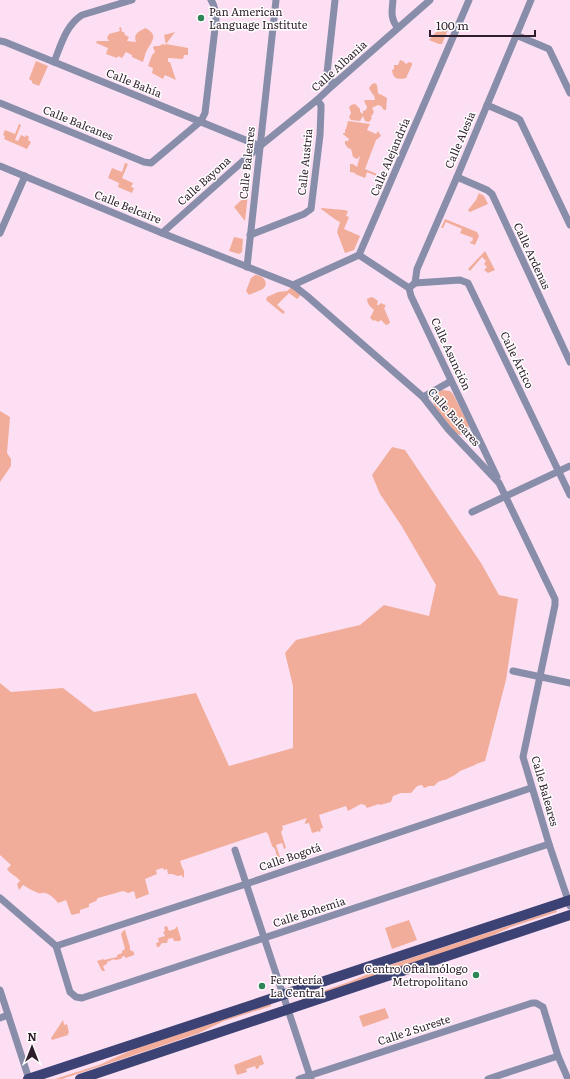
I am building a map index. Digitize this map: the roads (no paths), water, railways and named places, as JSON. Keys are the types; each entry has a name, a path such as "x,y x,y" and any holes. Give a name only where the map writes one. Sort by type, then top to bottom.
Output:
{"main road":[{"path":"29,1079 569,902"},
{"path":"80,1079 570,916"}],"street":[{"path":"54,62 69,27 76,18 132,0"},
{"path":"201,121 206,108 216,20 214,5 211,0"},
{"name":"Calle Baleares","path":"276,0 247,267 293,285 313,301 423,397 448,429 499,483 555,599 556,605 522,757 569,902"},
{"path":"333,84 327,73 335,0"},
{"path":"393,0 392,18 393,22 398,28"},
{"name":"Calle Albania","path":"260,146 317,100 333,84 430,0"},
{"name":"Calle Alejandría","path":"359,255 469,0"},
{"name":"Calle Alesia","path":"412,285 417,269 531,0"},
{"path":"516,35 549,49 570,93"},
{"name":"Calle Bahía","path":"0,41 260,146"},
{"name":"Calle Austria","path":"250,235 304,214 311,209 319,143 321,109 321,105 317,100"},
{"name":"Calle Balcanes","path":"0,103 147,163 154,161 201,121"},
{"path":"487,105 520,120 567,209 570,225"},
{"name":"Calle Bayona","path":"162,233 260,146"},
{"name":"Calle Belcaire","path":"0,166 247,267"},
{"path":"0,233 25,176"},
{"name":"Calle Ardenas","path":"457,177 487,190 492,194 570,362"},
{"path":"293,285 359,255 412,285"},
{"name":"Calle Ártico","path":"412,285 460,280 468,283 570,495"},
{"name":"Calle Asunción","path":"412,285 411,296 499,483"},
{"path":"423,397 451,381"},
{"path":"472,512 570,466"},
{"path":"513,671 570,684"},
{"name":"Calle Bogotá","path":"56,946 532,788"},
{"name":"Calle Bohemia","path":"56,946 70,992 76,998 82,998 549,844"},
{"path":"235,850 310,1077"},
{"path":"0,898 56,946"},
{"path":"0,990 29,1079"},
{"name":"Calle 2 Sureste","path":"299,1079 310,1077 536,1003 543,1007 558,1056"},
{"path":"0,1018 8,1015"},
{"path":"488,1079 558,1056 568,1079"}],"place":[{"name":"Pan American Language Institute","path":"201,18"},
{"name":"Centro Oftalmólogo Metropolitano","path":"476,975"},
{"name":"Ferretería La Central","path":"262,986"}]}
